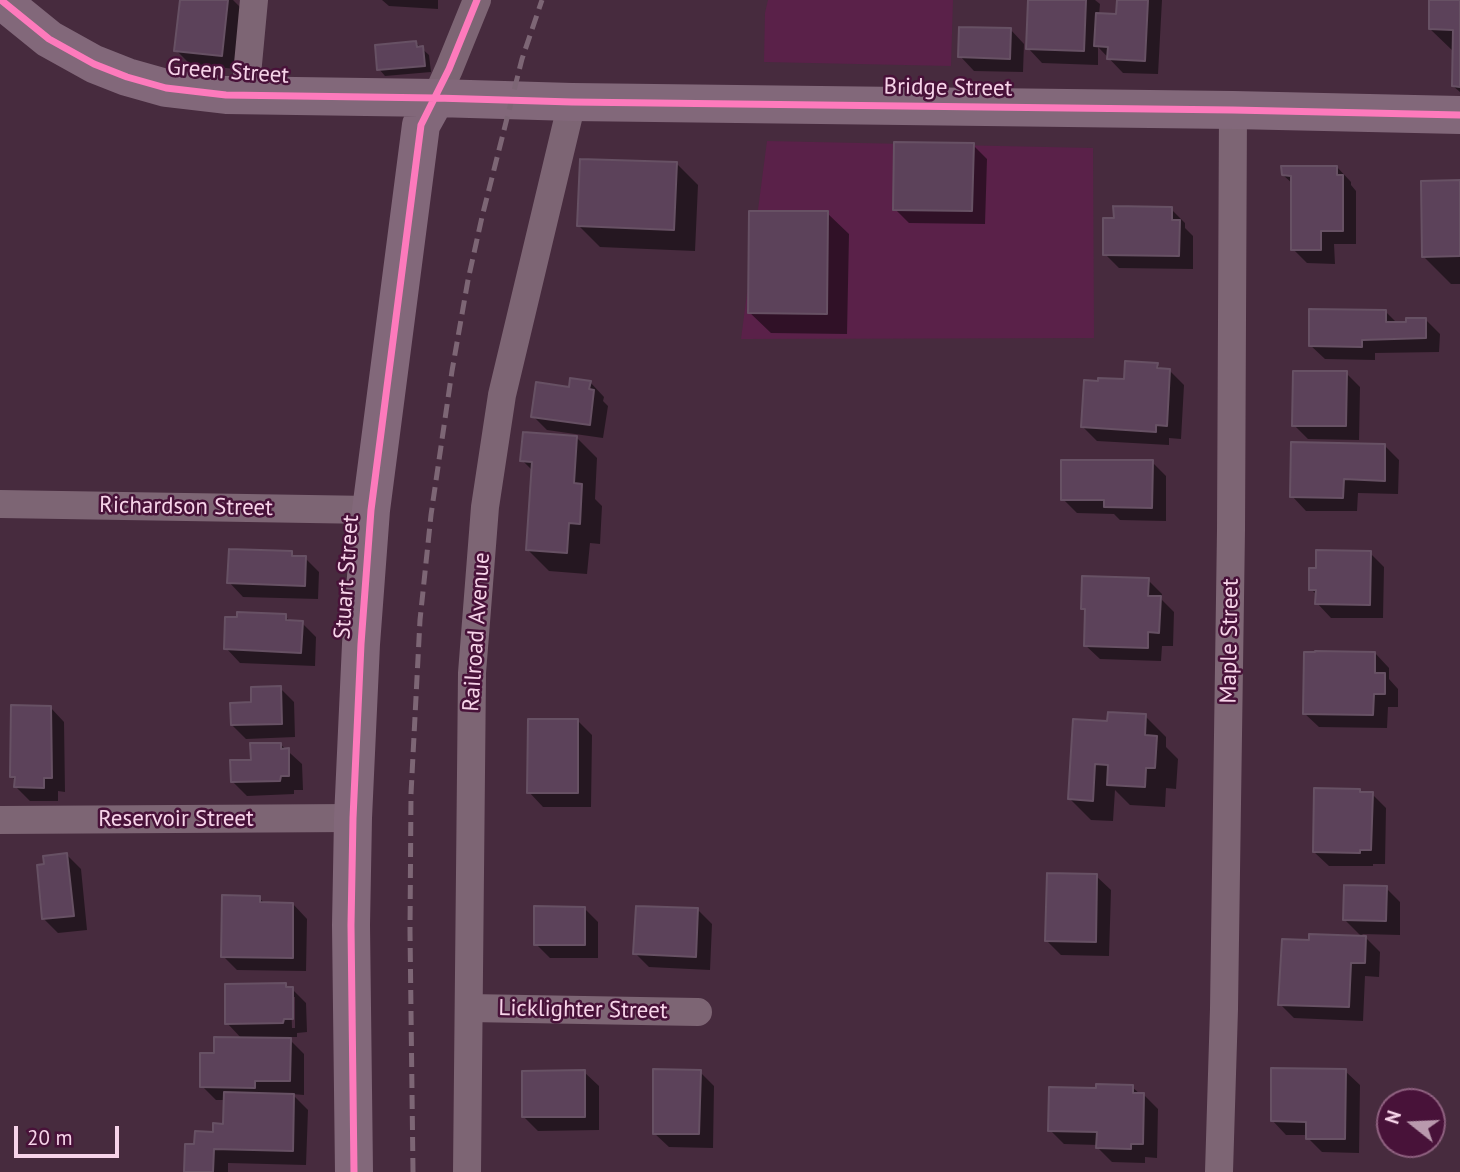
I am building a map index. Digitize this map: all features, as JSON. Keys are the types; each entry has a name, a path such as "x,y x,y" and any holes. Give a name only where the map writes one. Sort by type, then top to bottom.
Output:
{"street":[{"name":"Green Street","path":"1,0 49,39 78,57 107,70 166,88 204,94 245,96 436,98"},
{"path":"245,96 254,0"},
{"name":"Stuart Street","path":"354,1172 351,925 353,818 361,644 371,510 421,125 449,69 477,0"},
{"name":"Bridge Street","path":"436,98 1460,115"},
{"name":"Railroad Avenue","path":"467,1172 472,673 485,507 502,395 572,102"},
{"name":"Maple Street","path":"1219,1172 1231,530 1233,110"},
{"name":"Richardson Street","path":"0,505 371,510"},
{"name":"Reservoir Street","path":"0,820 353,818"},
{"name":"Licklighter Street","path":"468,1008 698,1012"}],"shaded area":[{"path":"768,0 953,0 951,66 764,62 765,13"},
{"path":"767,141 1093,148 1094,338 741,339"}],"building":[{"path":"180,0 228,0 222,56 174,51"},
{"path":"1028,0 1086,0 1084,51 1026,49"},
{"path":"1117,0 1148,0 1145,61 1107,59 1108,47 1094,46 1096,13 1116,14"},
{"path":"1429,0 1460,0 1460,87 1452,86 1453,30 1429,29"},
{"path":"959,27 1011,28 1010,59 958,57"},
{"path":"416,41 417,47 423,46 425,66 377,70 375,45"},
{"path":"894,142 974,143 972,211 893,210"},
{"path":"580,159 677,162 674,230 577,226"},
{"path":"1281,166 1337,166 1337,175 1343,175 1343,231 1321,231 1321,250 1291,250 1291,176 1282,175"},
{"path":"1460,180 1460,256 1422,257 1421,181"},
{"path":"1113,206 1172,207 1172,220 1180,220 1179,256 1103,255 1103,218 1114,218"},
{"path":"749,211 828,211 827,314 748,313"},
{"path":"1309,309 1386,310 1386,322 1426,318 1426,338 1362,340 1362,347 1309,346"},
{"path":"1125,361 1158,363 1157,368 1170,369 1167,426 1156,425 1156,432 1081,427 1084,380 1124,379"},
{"path":"1293,371 1347,371 1346,426 1292,426"},
{"path":"570,378 591,381 589,389 594,390 590,425 531,417 536,382 569,387"},
{"path":"523,432 577,436 574,483 582,484 580,524 569,523 567,553 526,550 532,462 520,461"},
{"path":"1291,442 1385,444 1385,481 1344,479 1343,498 1290,497"},
{"path":"1061,460 1153,460 1152,508 1104,507 1104,500 1061,500"},
{"path":"229,549 292,551 292,556 306,556 305,586 227,583"},
{"path":"1316,550 1371,551 1370,605 1315,604 1316,590 1309,590 1309,568 1316,568"},
{"path":"1082,576 1149,578 1148,596 1161,596 1159,633 1148,632 1148,648 1084,646"},
{"path":"237,612 286,614 286,620 303,621 301,653 224,649 225,617 237,617"},
{"path":"1304,652 1375,652 1375,673 1385,673 1385,694 1374,694 1373,715 1303,714"},
{"path":"281,686 282,724 231,725 230,703 251,702 251,687"},
{"path":"11,705 51,706 52,778 44,778 44,788 14,787 15,777 10,777"},
{"path":"1108,712 1146,714 1145,735 1157,736 1155,768 1146,768 1145,787 1107,785 1108,765 1095,764 1093,801 1068,799 1073,719 1107,721"},
{"path":"528,719 578,719 578,793 527,793"},
{"path":"250,743 281,743 281,749 289,748 289,776 281,776 280,781 231,782 230,760 251,760"},
{"path":"1314,788 1360,789 1360,792 1373,792 1371,850 1360,850 1360,853 1313,852"},
{"path":"67,853 74,916 42,919 37,865 44,864 43,856"},
{"path":"1047,873 1097,874 1096,942 1045,941"},
{"path":"1344,885 1387,886 1386,921 1343,920"},
{"path":"222,895 260,896 260,902 293,903 293,958 221,957"},
{"path":"534,906 585,907 585,945 534,945"},
{"path":"636,906 698,908 696,957 633,954"},
{"path":"1309,934 1366,936 1365,963 1351,963 1349,1007 1278,1005 1282,939 1309,940"},
{"path":"286,983 286,987 293,987 293,1019 284,1019 283,1023 225,1024 225,984"},
{"path":"214,1037 291,1038 290,1081 255,1081 255,1088 200,1087 200,1053 214,1053"},
{"path":"1271,1068 1346,1069 1345,1139 1306,1139 1306,1122 1271,1121"},
{"path":"653,1069 701,1070 699,1134 653,1134"},
{"path":"585,1070 585,1117 522,1117 522,1071"},
{"path":"1096,1084 1133,1085 1133,1093 1144,1093 1143,1144 1131,1144 1131,1149 1096,1148 1097,1132 1048,1131 1049,1087 1096,1088"},
{"path":"224,1092 294,1094 293,1151 214,1149 213,1172 184,1172 185,1144 194,1144 195,1131 213,1132 213,1123 223,1124"}],"railway":[{"path":"413,1172 411,794 420,620 431,515 468,280 522,59 542,0"}],"cycle path":[{"path":"1,0 49,39 94,64 166,88 226,95 1460,115"},
{"path":"354,1172 351,925 353,818 361,644 371,510 421,125 449,69 477,0"}]}
